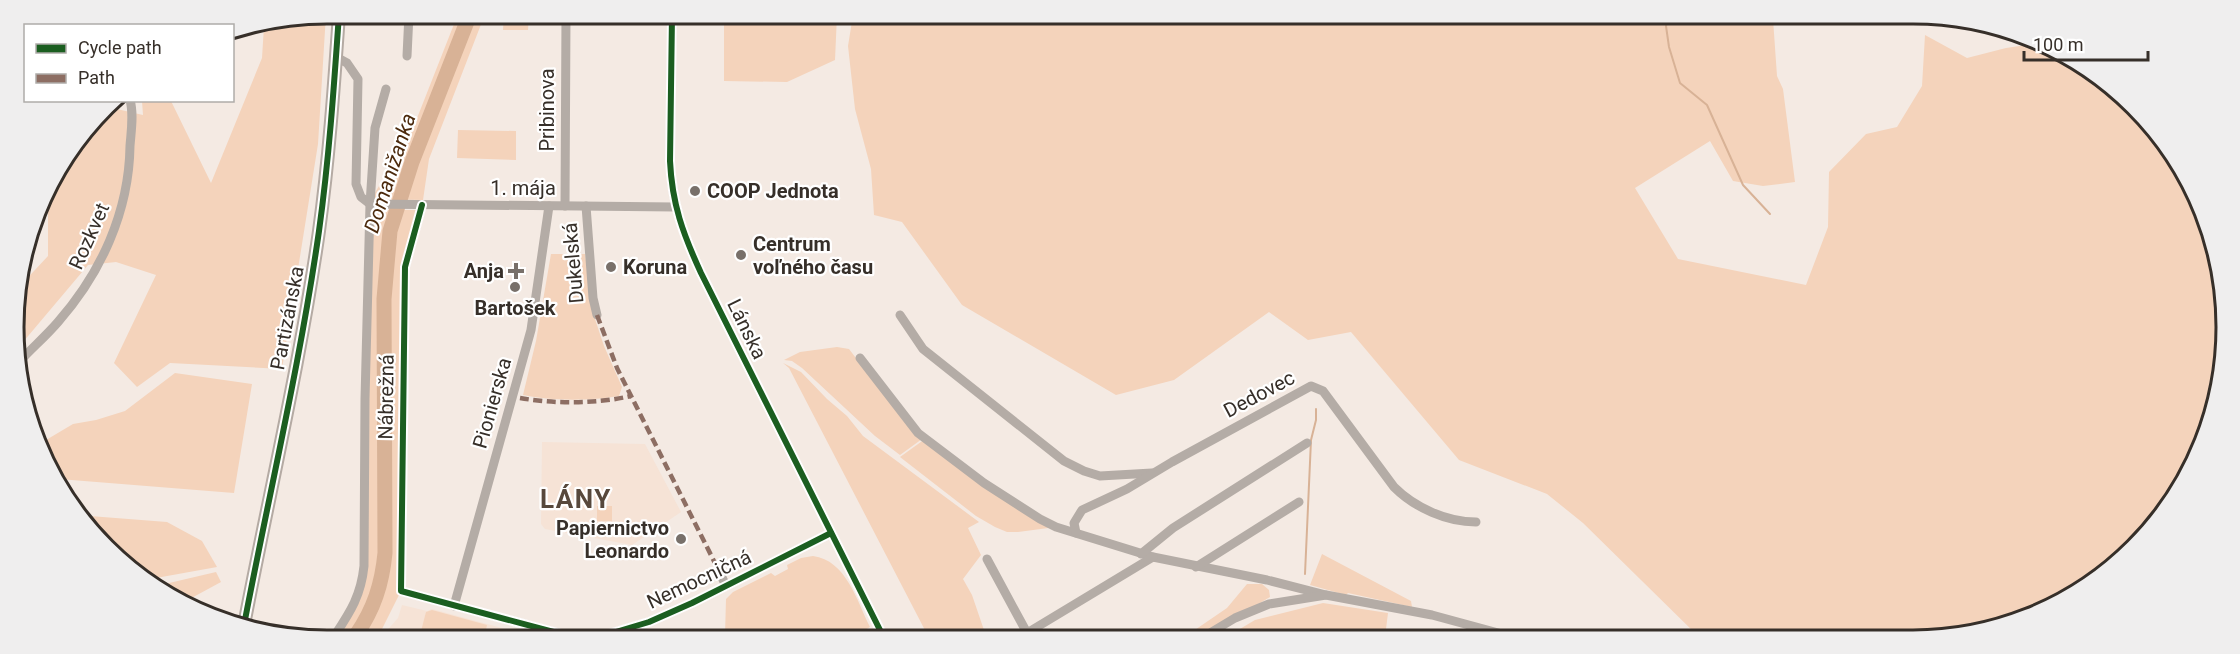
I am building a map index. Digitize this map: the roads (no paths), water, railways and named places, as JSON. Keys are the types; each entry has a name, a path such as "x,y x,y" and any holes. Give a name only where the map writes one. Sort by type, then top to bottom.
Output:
{"main road":[{"name":"Partizánska","path":"245,619 308,299 326,173 338,24"}],"street":[{"path":"407,56 409,24"},
{"name":"Pribinova","path":"564,206 566,24"},
{"name":"Lánska","path":"672,24 670,161 675,207 681,227 701,273 880,630"},
{"path":"336,57 347,63 358,79 356,184 361,197 370,204"},
{"name":"Nábrežná","path":"338,630 354,606 362,584 364,566 364,399 370,204 375,128 386,89"},
{"name":"Rozkvet","path":"26,356 76,299 108,246 122,210 130,170 130,102"},
{"name":"1. mája","path":"370,204 675,207"},
{"name":"Nábrežná","path":"401,591 405,267 422,205"},
{"name":"Pionierska","path":"454,606 516,398 531,330 549,206"},
{"name":"Dukelská","path":"586,206 593,298 597,315"},
{"path":"900,315 923,349 1064,461 1100,476 1152,473"},
{"path":"860,358 910,425 925,439 984,483 1040,519 1153,557 1267,580 1326,595 1432,615 1487,630"},
{"name":"Dedovec","path":"1040,519 1049,523 1060,523 1127,489 1301,390 1315,386 1323,391 1394,487 1402,494 1438,515 1462,522 1476,522"},
{"path":"1141,554 1173,528 1307,443"},
{"path":"1196,567 1299,502"},
{"path":"1076,533 1074,523 1082,510"},
{"name":"Nemocničná","path":"622,630 649,622 831,533"},
{"path":"1032,630 1153,557"},
{"path":"987,559 1025,630"},
{"path":"719,571 726,586"},
{"path":"1267,580 1277,585 1280,590 1278,597 1269,604"},
{"name":"Nemocničná","path":"401,591 546,630"},
{"path":"1215,630 1235,618 1269,604 1326,595"}],"waterway":[{"name":"Domanižanka","path":"359,630 376,596 385,553 384,299 390,231 412,162 466,24"},
{"path":"1666,24 1669,47 1680,83 1707,105 1743,185 1770,214"},
{"path":"1305,574 1311,440 1316,409"}],"place":[{"name":"COOP Jednota","path":"695,191"},
{"name":"Centrum voľného času","path":"741,255"},
{"name":"Koruna","path":"611,267"},
{"name":"Anja","path":"516,271"},
{"name":"Bartošek","path":"515,287"},
{"name":"Papiernictvo Leonardo","path":"681,539"}],"district":[{"name":"LÁNY","path":"576,499"}]}
